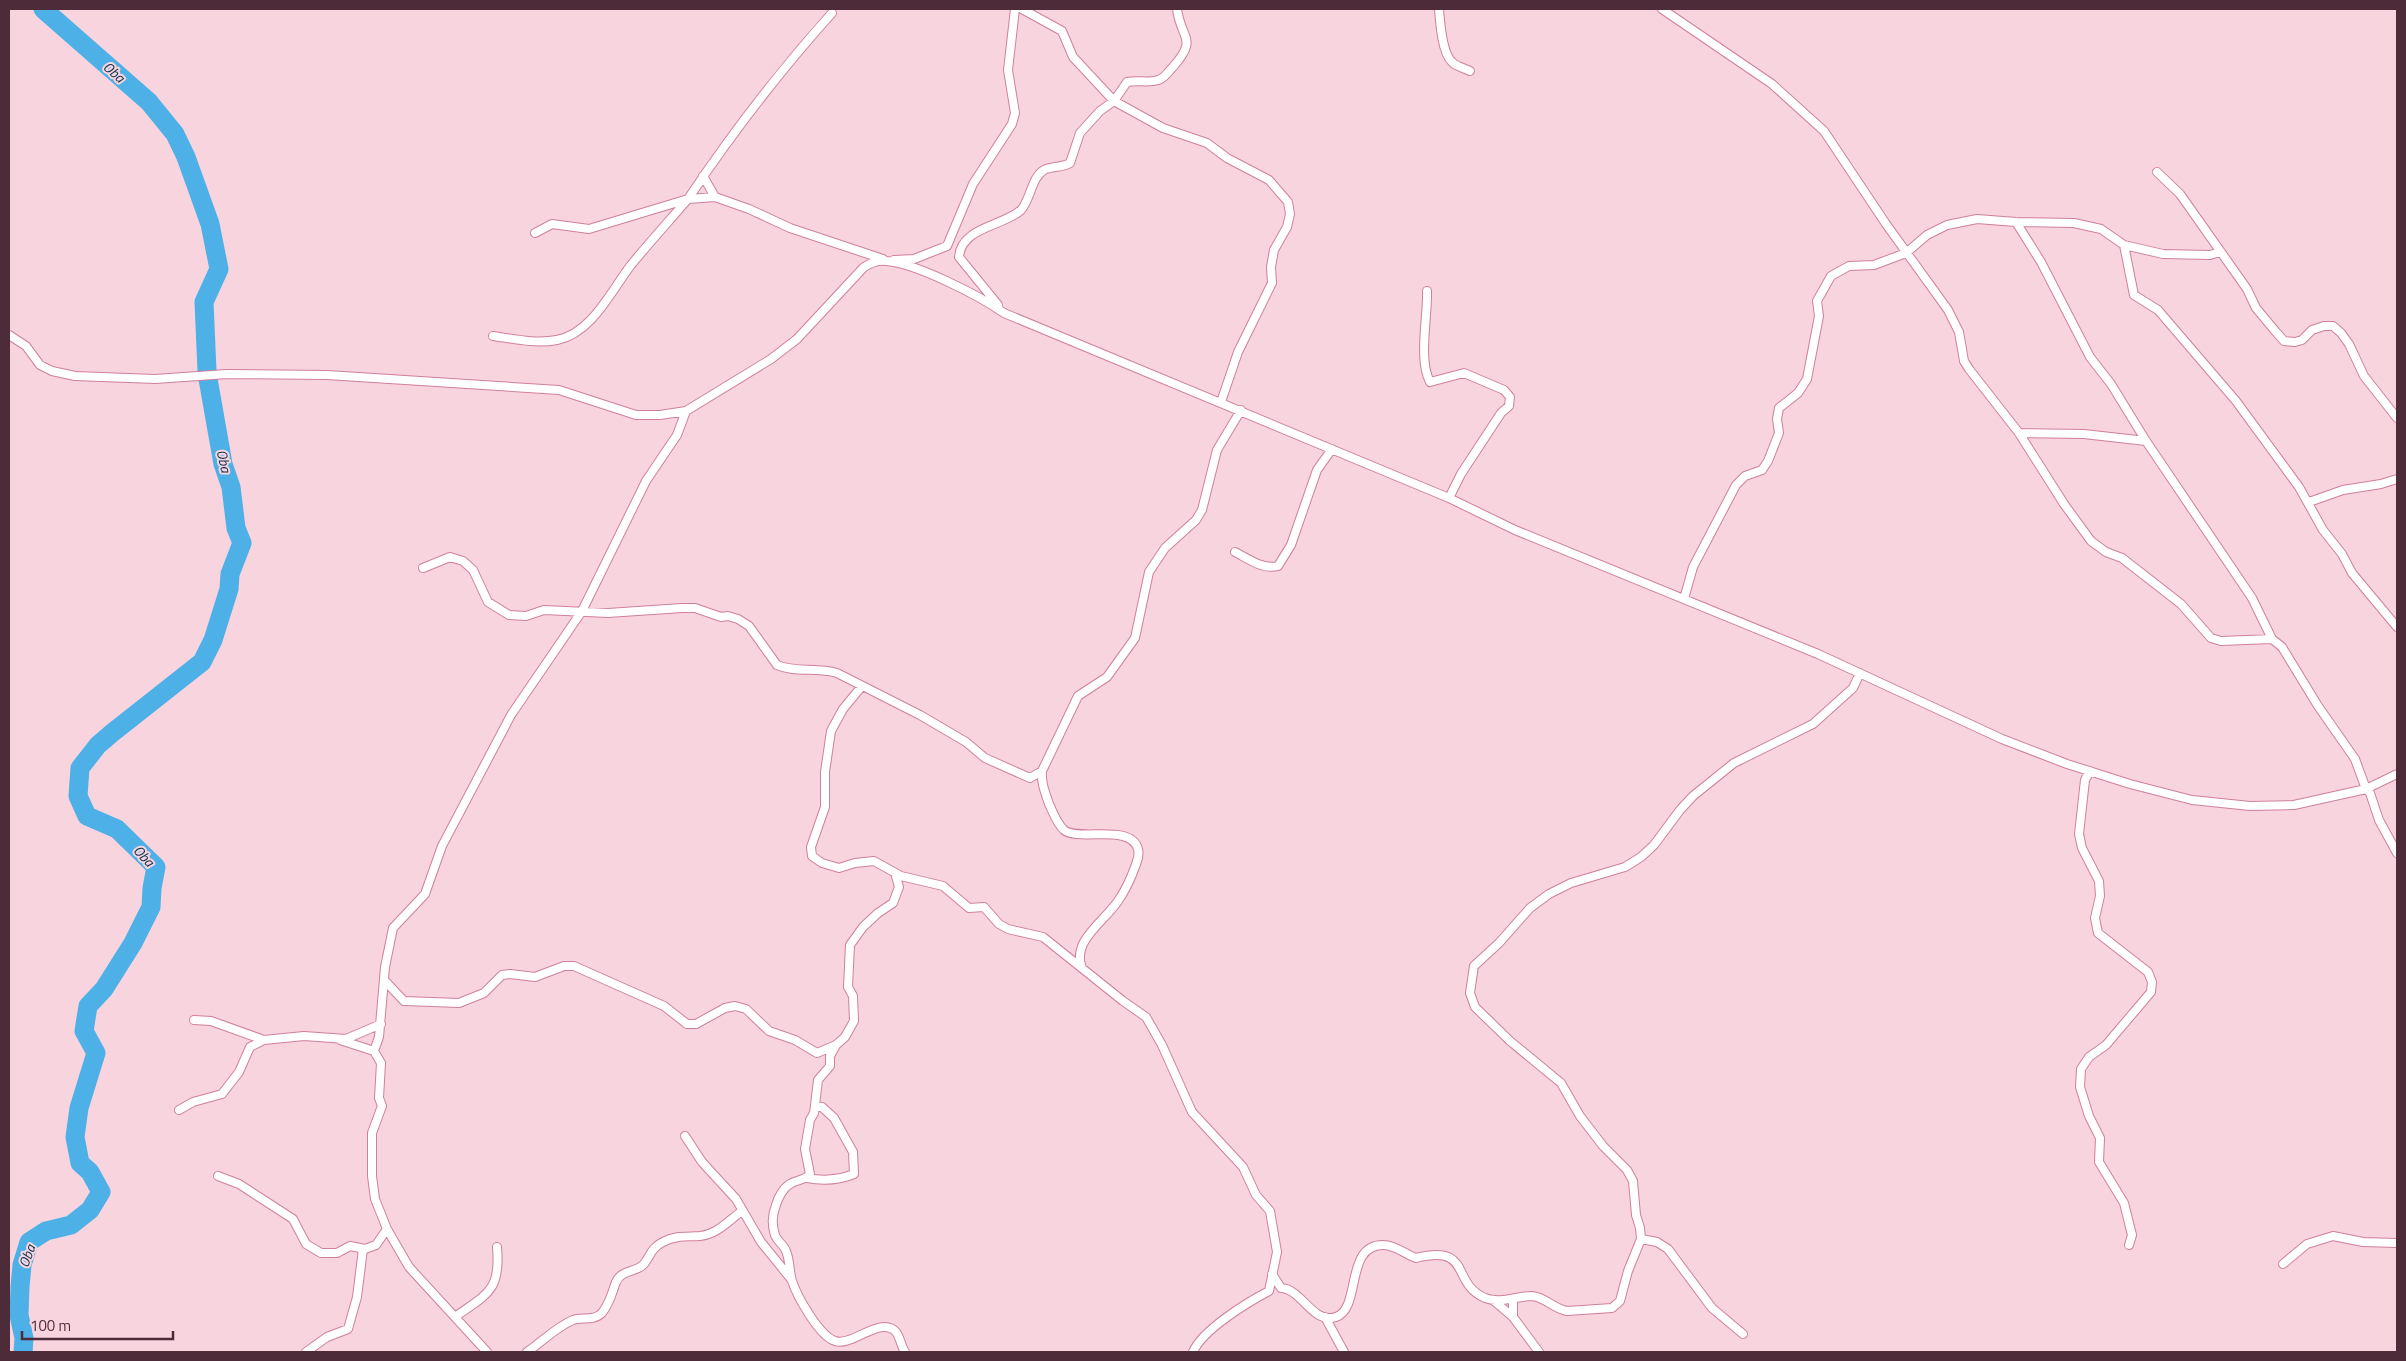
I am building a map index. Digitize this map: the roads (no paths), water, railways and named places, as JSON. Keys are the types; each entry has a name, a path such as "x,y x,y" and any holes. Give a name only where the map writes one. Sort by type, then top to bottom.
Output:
{"street":[{"path":"9,335 26,346 40,365 52,371 75,376 155,379 227,374 327,375 559,390 636,415 686,411 771,359 797,339 864,267 878,261 914,259 947,246 974,184 1012,124 1015,113 1008,70 1015,9"},
{"path":"1022,9 1062,31 1073,57 1114,101 1163,128 1207,143 1227,158 1269,180 1288,202 1290,214 1287,227 1274,250 1271,267 1272,284 1238,352 1221,402"},
{"path":"1004,313 959,257 960,250 964,243 978,231 1020,210 1039,175 1045,169 1063,167 1070,163 1080,133 1100,111 1114,101 1128,82 1159,80 1184,55 1188,47 1187,38 1177,9"},
{"path":"1439,9 1442,35 1447,54 1452,63 1470,71"},
{"path":"1662,9 1772,84 1824,132 1954,321 1959,332 1964,361 1969,369 2019,433 2064,504 2091,541 2106,552 2122,558 2181,604 2212,638 2221,641 2272,639"},
{"path":"493,336 530,342 558,340 576,332 590,321 630,266 688,199 713,160 785,66 832,13"},
{"path":"2157,172 2180,194 2247,289 2256,308 2284,340 2295,342 2302,340 2312,330 2324,326 2333,326 2341,332 2364,376 2397,418"},
{"path":"703,176 715,197"},
{"path":"535,233 552,224 589,229 688,199 715,197 749,209 790,228 928,273 988,302 1004,313 1241,410 1449,498 1515,530 1860,673 2002,739 2090,771 2192,800 2250,806 2294,805 2366,789 2397,774"},
{"path":"1684,599 1694,567 1736,485 1745,476 1762,470 1768,461 1779,433 1777,414 1779,408 1798,393 1807,379 1819,316 1817,301 1831,276 1849,266 1874,264 1906,252 1927,235 1947,225 1978,219 2074,223 2101,229 2124,245 2163,254 2210,255 2220,252"},
{"path":"2016,222 2041,262 2090,357 2111,384 2146,441 2252,598 2272,639 2282,647 2318,706 2355,759 2379,820 2397,853"},
{"path":"2124,245 2134,295 2158,310 2236,401 2277,454 2309,502 2323,530 2342,554 2352,573 2397,627"},
{"path":"1427,291 1428,312 1425,341 1427,376 1430,382 1464,373 1504,390 1510,397 1509,406 1501,413 1461,474 1449,498"},
{"path":"1082,968 1079,955 1084,943 1118,902 1133,872 1139,855 1138,846 1132,840 1119,835 1100,833 1078,834 1065,831 1058,823 1050,805 1041,781 1042,771 1078,696 1107,676 1135,638 1148,572 1165,548 1196,520 1202,510 1217,450 1241,410"},
{"path":"374,1051 379,1037 388,944 393,928 425,894 445,838 511,715 582,611 646,481 677,435 686,411"},
{"path":"2019,433 2084,434 2146,441"},
{"path":"1236,552 1261,566 1271,568 1278,566 1291,544 1317,470 1332,449"},
{"path":"2309,502 2343,490 2382,484 2397,479"},
{"path":"424,568 450,557 464,561 473,570 488,602 509,615 526,616 544,610 625,613 694,608 721,617 738,618 750,626 777,665 794,669 822,669 862,686 920,715 966,742 986,758 1009,770 1030,778 1042,771"},
{"path":"1272,1274 1281,1288 1288,1288 1296,1293 1313,1311 1326,1317 1336,1317 1347,1306 1356,1268 1363,1255 1371,1248 1383,1244 1416,1258 1433,1254 1445,1254 1452,1259 1474,1290 1483,1297 1493,1300 1532,1296 1542,1299 1560,1310 1612,1308 1622,1296 1628,1271 1641,1239 1636,1215 1633,1181 1627,1170 1603,1146 1580,1116 1562,1083 1510,1041 1475,1007 1470,993 1474,966 1499,943 1530,908 1549,894 1571,883 1625,867 1640,857 1654,845 1693,796 1734,763 1813,724 1853,688 1860,673"},
{"path":"862,686 843,709 831,731 825,772 825,807 810,852 812,856 822,863 839,868 855,862 874,861 895,873 943,886 969,908 984,907 999,924 1008,929 1043,936 1146,1017 1162,1045 1192,1112 1243,1167 1256,1195 1270,1211 1277,1246 1270,1291 1253,1300 1208,1334 1196,1345 1193,1352"},
{"path":"2090,771 2085,780 2079,834 2082,848 2099,881 2100,896 2096,918 2098,932 2148,972 2152,982 2151,992 2106,1044 2089,1057 2082,1069 2080,1088 2089,1116 2100,1138 2099,1162 2124,1203 2132,1235 2129,1245"},
{"path":"384,980 404,1001 459,1003 484,993 502,975 535,976 564,966 574,966 664,1006 687,1024 696,1024 725,1008 736,1006 746,1009 769,1031 795,1040 817,1053 836,1045 845,1037 854,1021 853,996 848,987 850,944 878,912 893,904 899,887 895,873"},
{"path":"194,1020 211,1021 264,1040"},
{"path":"338,1039 356,1035 381,1024"},
{"path":"179,1110 193,1102 222,1094 239,1072 250,1047 264,1040 304,1036 338,1039 374,1051 381,1062 380,1098 382,1106 372,1133 372,1176 375,1199 387,1229 409,1267 487,1352"},
{"path":"807,1178 810,1174 805,1149 810,1120 815,1106 818,1080 830,1066 830,1056 836,1045"},
{"path":"792,1280 787,1251 775,1236 773,1213 783,1192 790,1184 807,1178 818,1180 845,1178 854,1174 853,1152 834,1118 822,1107 815,1106"},
{"path":"684,1136 702,1162 736,1198 761,1242 792,1280 808,1313 830,1338 841,1342 887,1327 898,1335 905,1352"},
{"path":"218,1176 239,1184 293,1219 300,1237 312,1248 330,1254 350,1246 363,1249 376,1245 387,1229"},
{"path":"526,1352 545,1340 561,1326 576,1319 589,1319 601,1314 614,1293 617,1281 627,1271 635,1270 644,1264 648,1254 664,1241 679,1236 700,1236 726,1225 742,1211"},
{"path":"2283,1264 2307,1244 2334,1236 2363,1242 2397,1243"},
{"path":"1641,1239 1657,1242 1668,1249 1712,1308 1743,1334"},
{"path":"455,1317 480,1301 491,1288 497,1276 499,1263 496,1247"},
{"path":"306,1352 326,1337 348,1328 358,1297 363,1249"},
{"path":"1513,1299 1513,1317"},
{"path":"1493,1300 1513,1317 1539,1352"},
{"path":"1326,1317 1344,1352"}],"waterway":[{"name":"Oba","path":"43,9 149,102 175,134 186,157 210,224 219,269 204,302 207,371"},
{"name":"Oba","path":"23,1352 24,1338 19,1315 20,1287 22,1265 29,1242 46,1231 71,1225 90,1210 101,1192 90,1172 80,1163 75,1137 79,1108 96,1053 84,1031 88,1006 104,989 133,943 151,907 156,867 117,829 87,816 78,796 80,768 98,745 202,662 213,640 229,589 230,574 242,543 236,528 231,487 223,464 208,379"}]}
